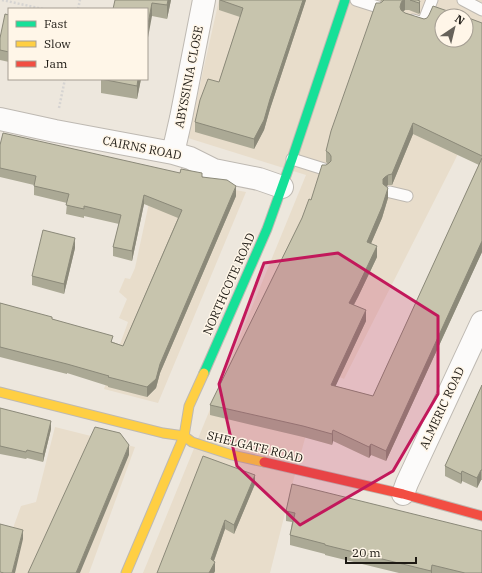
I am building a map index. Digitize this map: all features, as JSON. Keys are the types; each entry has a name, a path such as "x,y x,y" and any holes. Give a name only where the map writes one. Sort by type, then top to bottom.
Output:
{"main road":[{"name":"NORTHCOTE ROAD","path":"126,573 184,436 189,406 267,229 345,0"},
{"name":"SHELGATE ROAD","path":"0,392 163,433 184,436 192,442 232,455 403,494 482,516"}],"street":[{"name":"ABYSSINIA CLOSE","path":"173,153 204,0"},
{"name":"CAIRNS ROAD","path":"0,119 55,132 173,153 190,158 214,170 259,179 282,187"},
{"name":"ALMERIC ROAD","path":"403,494 482,322"}],"lane":[{"path":"356,0 378,7"},
{"path":"407,17 423,23 432,0"},
{"path":"463,0 482,10"},
{"path":"292,159 324,169"},
{"path":"390,192 407,196"}],"path":[{"path":"2,0 38,8"},
{"path":"58,113 64,80"}],"highlighted area":[{"path":"338,253 438,316 438,394 393,471 300,525 237,466 219,384 264,263"}],"shaded area":[{"path":"219,0 482,0 482,94 456,158 344,379 324,370 291,489 270,573 143,573 306,175 188,138"},
{"path":"155,175 246,192 158,403 104,389 128,322 119,318 127,299 119,292 125,278 130,279 135,268"},
{"path":"55,427 135,447 89,573 0,573 0,564 21,506 36,502"}],"building":[{"path":"115,0 168,0 167,5 152,3 148,24 148,8 113,8"},
{"path":"220,0 303,0 264,120 254,139 195,122 200,100 208,79 219,82 243,8"},
{"path":"384,0 404,0 401,3 401,10 405,13 424,19 427,18 433,6 439,8 434,8 434,48 474,48 474,20 482,23 482,156 413,123 392,174 383,179 383,184 388,188 382,207 367,242 377,246 349,303 366,310 331,385 373,396 482,158 482,241 386,451 371,444 369,447 333,430 332,434 210,405 302,218 309,199 311,200 322,165 326,165 331,161 331,156 326,151 331,131 376,3"},
{"path":"410,0 417,0 420,1 419,3"},
{"path":"5,14 8,15 8,52 0,50 0,38"},
{"path":"106,80 138,80 137,86"},
{"path":"3,133 180,173 181,169 202,173 202,177 227,180 236,186 160,364 156,379 147,387 0,347 0,303 113,336 111,342 123,346 182,210 144,195 132,251 113,247 121,215 84,206 84,209 66,205 69,194 34,186 36,176 0,168 0,145"},
{"path":"43,230 75,238 64,284 32,276"},
{"path":"482,385 482,470 477,478 462,471 461,474 445,466"},
{"path":"0,408 51,421 43,454 0,446"},
{"path":"95,427 120,433 129,445 76,573 28,573"},
{"path":"203,456 255,475 234,525 225,520 211,559 215,562 209,573 157,573"},
{"path":"292,484 482,531 482,573 465,573 432,565 431,571 290,535 295,513 286,511"},
{"path":"0,524 23,530 12,573 0,572"}],"traffic: fast":[{"path":"204,373 267,229 345,0"}],"traffic: slow":[{"path":"126,573 184,436 189,406 204,373"},
{"path":"0,392 163,433 184,436 192,442 232,455 264,462"}],"traffic: jam":[{"path":"264,462 403,494 482,516"}]}
